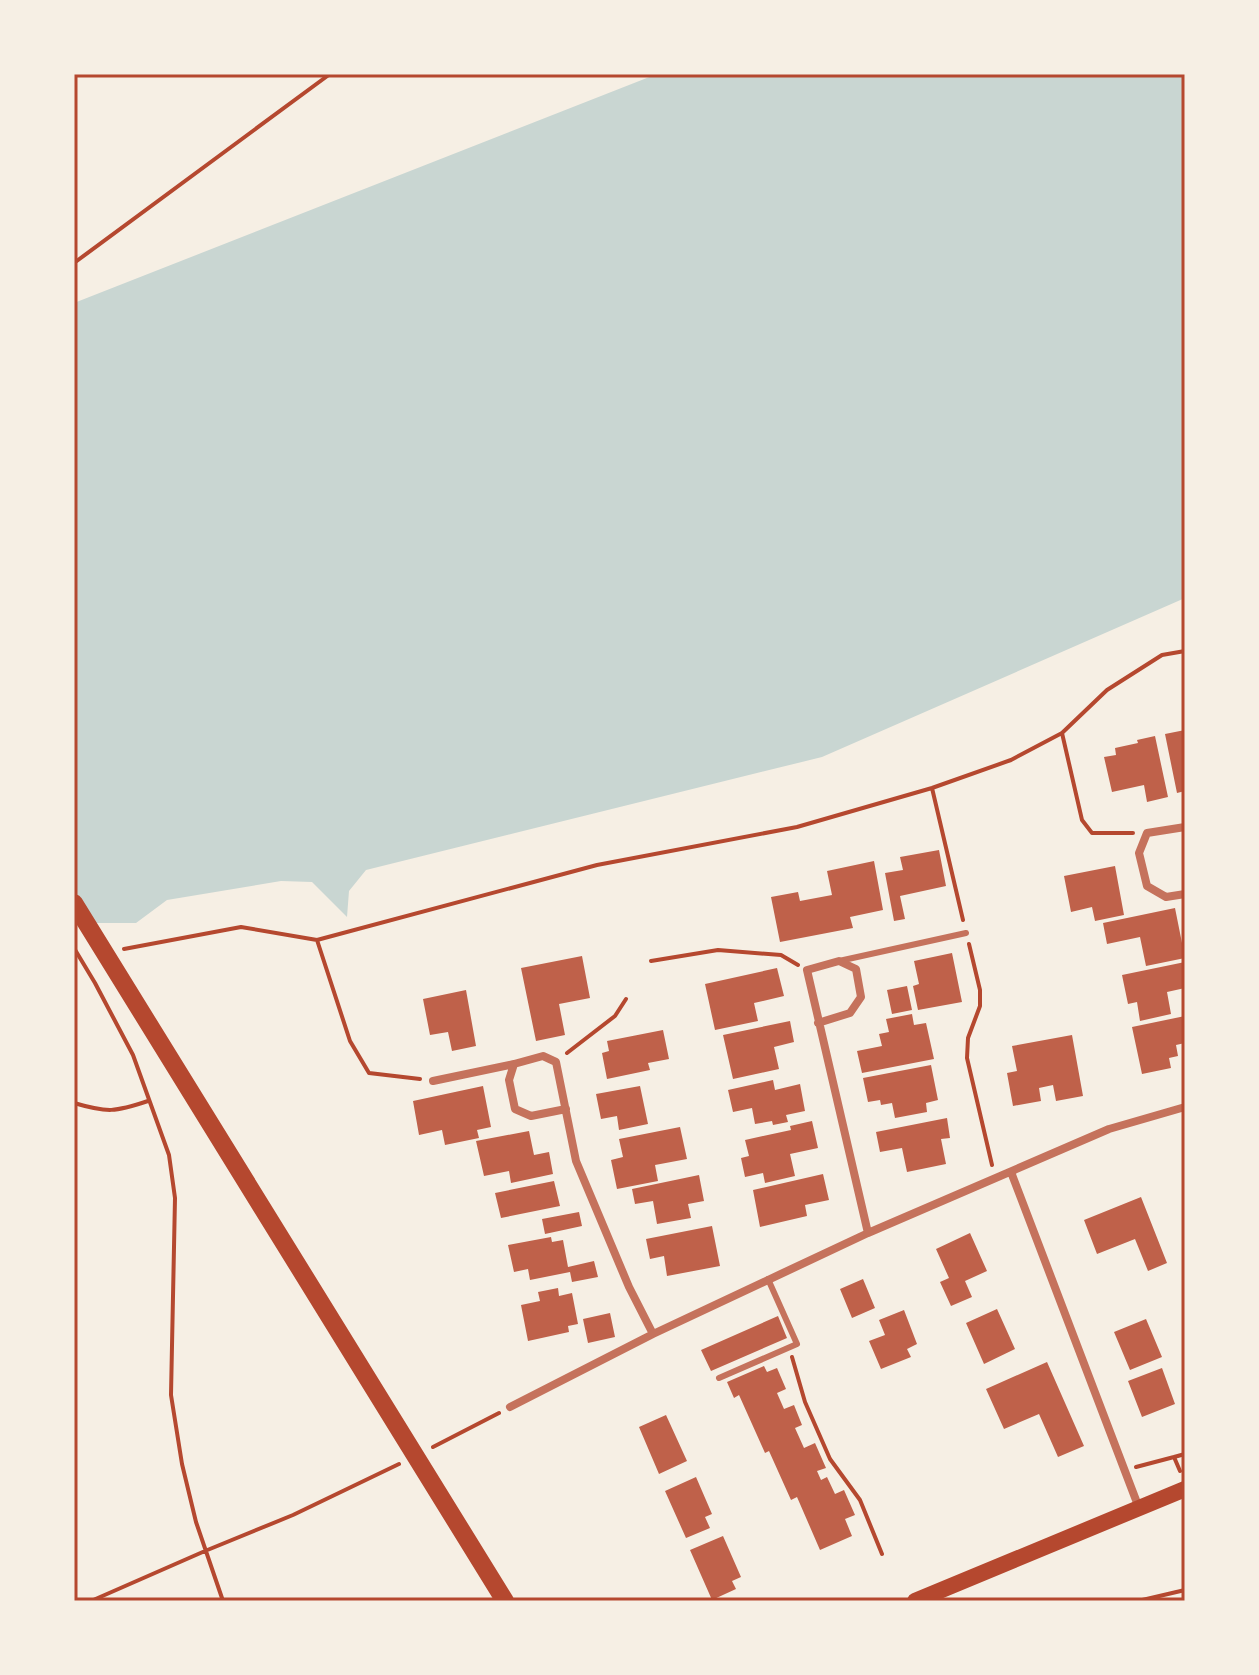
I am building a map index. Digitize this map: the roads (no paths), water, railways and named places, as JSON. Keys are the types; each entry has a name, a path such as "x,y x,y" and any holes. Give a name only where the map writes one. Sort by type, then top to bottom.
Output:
{"main road":[{"path":"74,903 505,1601"},
{"path":"915,1601 1185,1489"}],"street":[{"path":"1185,827 1147,833 1139,853 1147,886 1166,897 1185,894"},
{"path":"818,1023 850,1013 861,997 856,969 839,961 807,970 818,1023 868,1233"},
{"path":"433,1081 543,1056 556,1062 576,1161 629,1287 653,1334"},
{"path":"514,1064 509,1080 515,1109 531,1116 566,1109"},
{"path":"510,1407 653,1334 868,1233 1109,1129 1185,1107"},
{"path":"1011,1172 1139,1508"}],"lane":[{"path":"839,961 966,933"},
{"path":"719,1378 797,1344 768,1279"}]}
